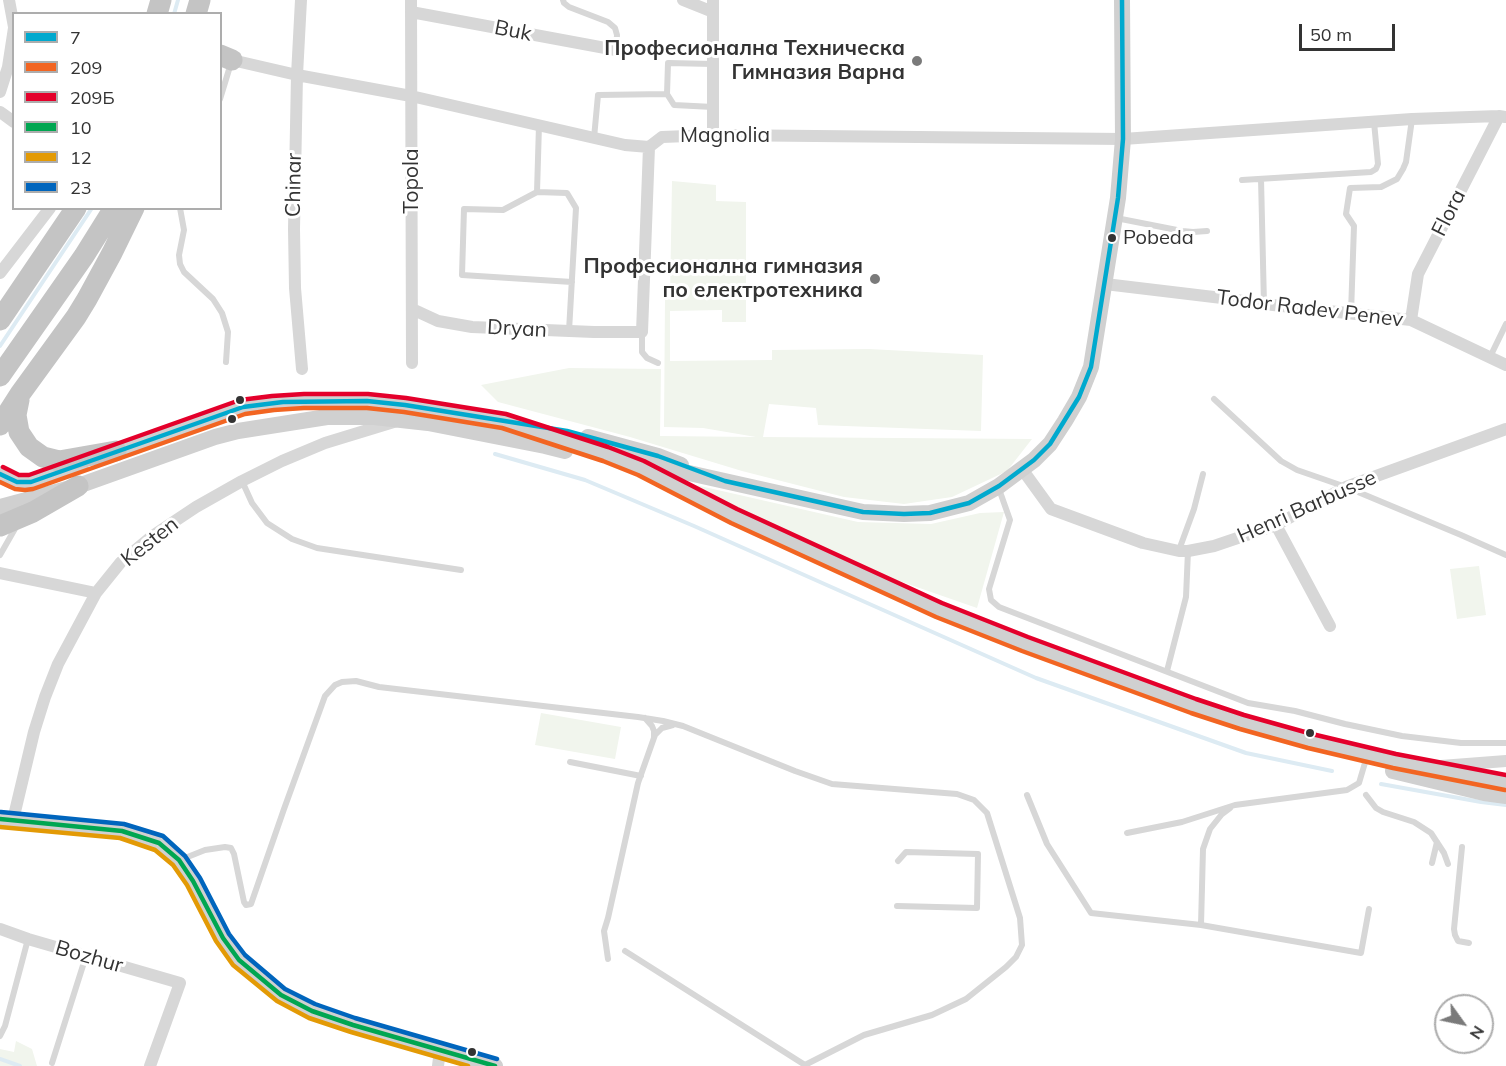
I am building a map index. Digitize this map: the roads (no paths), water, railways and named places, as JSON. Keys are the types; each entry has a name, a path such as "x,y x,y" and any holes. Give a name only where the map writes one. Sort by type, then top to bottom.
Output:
{"highway":[{"path":"0,320 75,210"},
{"path":"0,376 84,256 113,210"},
{"path":"0,425 87,299 133,210"},
{"path":"20,394 16,415 19,432 29,447 43,457 59,461 116,451"},
{"path":"8,526 78,486"}],"main road":[{"path":"615,468 670,469 863,512 904,514 930,513 969,503 999,486 1034,460 1050,444 1079,397 1091,367 1116,218 1123,139 1122,0"},
{"path":"0,474 12,481 25,483 243,407 284,402 367,401 405,405 579,434 658,456 724,481"},
{"path":"0,507 78,486 215,437 238,431 327,417 353,416 456,428 546,446 615,468 954,626 1123,690 1214,721 1285,745 1366,760 1394,761 1506,783"},
{"path":"504,421 606,454 641,468 734,516 877,582 1024,644 1242,723 1484,793 1506,796"},
{"path":"7,819 122,831 159,843 179,860 193,881 223,938 239,960 281,995 312,1011 439,1058 495,1066"}],"street":[{"path":"9,0 12,16"},
{"name":"Chinar","path":"301,0 294,229 295,288 302,369"},
{"path":"682,0 713,6 713,135"},
{"name":"Buk","path":"411,6 616,50"},
{"name":"Topola","path":"411,6 412,363"},
{"path":"0,92 8,67 12,40"},
{"name":"Magnolia","path":"226,57 297,75 411,96 625,145 649,147 662,136 1123,139 1412,119 1503,117"},
{"name":"Flora","path":"1411,320 1418,274 1503,117"},
{"path":"642,332 649,147"},
{"path":"0,273 48,210"},
{"name":"Todor Radev Penev","path":"1105,284 1411,320 1506,365"},
{"name":"Dryan","path":"412,309 438,321 472,327 642,332"},
{"name":"Kesten","path":"7,819 45,697 58,664 96,593 121,562 151,537 196,507 242,481 325,443 401,420"},
{"name":"Henri Barbusse","path":"1022,469 1051,509 1143,543 1184,551 1214,546 1276,525 1346,487 1506,429"},
{"path":"1276,525 1330,626"},
{"path":"0,573 96,593"},
{"path":"1427,767 1506,761"},
{"name":"Bozhur","path":"0,928 28,939 180,983 150,1066"}],"lane":[{"path":"562,0 569,7 608,22 615,28 616,50"},
{"path":"222,85 226,57"},
{"path":"713,64 668,63 667,94 674,105 713,107"},
{"path":"594,138 598,95 667,94"},
{"path":"1350,313 1354,226 1346,214 1350,188 1382,187 1396,179 1406,162 1412,119"},
{"path":"1242,180 1376,170 1378,164 1374,122"},
{"path":"537,192 539,125"},
{"path":"1261,179 1263,304"},
{"path":"569,331 572,282 576,208 567,193 537,192 503,210 465,209 462,275 572,282"},
{"path":"180,210 184,230 179,255 180,264 184,273 213,299 222,312 228,332 226,362"},
{"path":"1116,218 1182,231 1207,231"},
{"path":"1490,357 1506,324"},
{"path":"642,332 642,352 647,358 658,363"},
{"path":"1214,399 1281,461 1297,470 1346,487 1506,555"},
{"path":"1167,671 1186,597 1184,551 1203,474"},
{"path":"242,481 252,503 267,523 292,539 317,548 461,570"},
{"path":"999,486 1010,520 989,589 989,595 994,604 999,607 1248,703 1295,711 1402,736 1461,743 1506,743"},
{"path":"0,555 8,526"},
{"path":"179,860 205,850 231,848 244,902 246,905 251,904 325,696 335,685 342,682 356,681 380,687 644,718 652,726 654,740"},
{"path":"624,951 805,1065 864,1035 932,1015 966,999 1011,962 1022,945 1020,918 987,813 974,800 957,794 831,784 683,726 638,717"},
{"path":"608,959 604,931 641,776 658,731 666,726 683,726"},
{"path":"1127,832 1182,822 1235,805 1347,790 1359,783 1366,760"},
{"path":"570,762 641,776"},
{"path":"1027,795 1047,844 1091,913 1201,925 1360,953 1369,909"},
{"path":"1366,795 1376,808 1421,825 1431,833 1448,864"},
{"path":"1201,925 1203,849 1210,829 1222,814 1235,805"},
{"path":"1432,863 1437,842"},
{"path":"1462,847 1454,929 1458,940 1469,943"},
{"path":"897,906 977,908 978,854 906,852 898,861"},
{"path":"0,1036 5,1026 28,939"},
{"path":"52,1063 86,956"}],"waterway":[{"path":"175,12 178,0"},
{"path":"0,346 91,210"},
{"path":"495,454 585,480 1036,678 1246,753 1332,771"},
{"path":"1381,784 1506,805"},
{"path":"0,1059 20,1066"}],"place":[{"name":"Професионална Техническа Гимназия Варна","path":"917,61"},
{"name":"Pobeda","path":"1112,238"},
{"name":"Професионална гимназия по електротехника","path":"875,279"}]}
